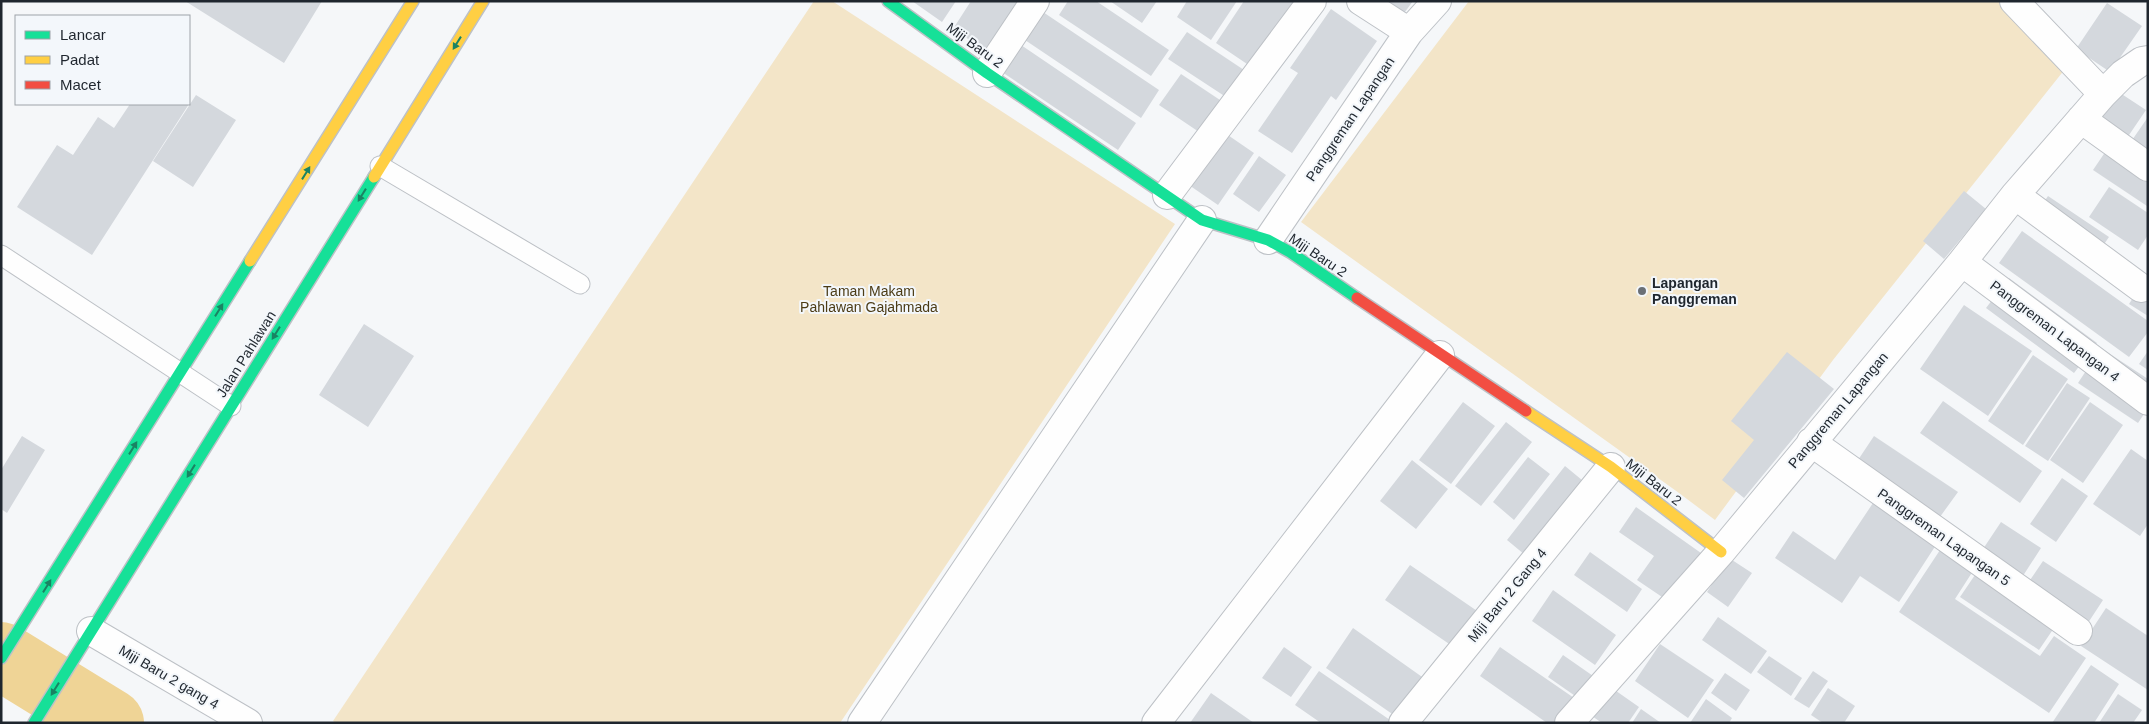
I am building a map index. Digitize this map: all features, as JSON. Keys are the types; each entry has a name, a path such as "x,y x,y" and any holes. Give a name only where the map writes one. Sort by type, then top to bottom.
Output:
{"main road":[{"path":"1,658 413,1"},
{"name":"Jalan Pahlawan","path":"34,723 483,1"},
{"name":"Miji Baru 2","path":"888,1 987,73 1202,220 1268,240 1290,252 1440,356 1611,467 1721,552"}],"street":[{"path":"987,73 1035,1"},
{"path":"1167,195 1312,1"},
{"path":"1361,1 1409,32"},
{"name":"Panggreman Lapangan","path":"1268,240 1409,32 1437,1"},
{"path":"2014,1 2103,94"},
{"name":"Panggreman Lapangan","path":"1569,723 1721,552 1962,262 2015,195 2081,119 2123,74 2142,61 2148,60"},
{"path":"2081,119 2148,167"},
{"path":"2015,195 2141,288"},
{"path":"862,723 1202,220"},
{"name":"Panggreman Lapangan 4","path":"1962,262 2148,400"},
{"path":"1156,723 1440,356"},
{"name":"Panggreman Lapangan 5","path":"1811,442 2078,631"},
{"name":"Miji Baru 2 Gang 4","path":"1403,723 1611,467"},
{"name":"Miji Baru 2 gang 4","path":"91,631 248,723"}],"lane":[{"path":"380,166 580,284"},
{"path":"1,255 231,406"}],"green space":[{"name":"Taman Makam Pahlawan Gajahmada","path":"814,1 832,1 1175,224 840,723 336,723 333,721"},
{"name":"Lapangan Panggreman","path":"1469,1 2019,1 2081,49 1833,360 1715,520 1301,222"}],"building":[{"path":"185,1 322,1 284,63"},
{"path":"912,1 956,1 942,22"},
{"path":"971,1 1026,1 991,54 953,29"},
{"path":"1068,1 1096,1 1169,50 1151,76 1059,15"},
{"path":"1110,1 1157,1 1142,23"},
{"path":"1187,1 1237,1 1211,40 1177,17"},
{"path":"1244,1 1294,1 1250,66 1216,43"},
{"path":"1380,1 1413,1 1402,16"},
{"path":"2107,3 2142,26 2110,72 2076,49"},
{"path":"1331,9 1377,41 1336,100 1331,96 1292,153 1258,131 1298,73 1290,68"},
{"path":"1040,10 1159,90 1141,118 1022,38"},
{"path":"1187,32 1247,72 1229,99 1168,59"},
{"path":"1021,45 1136,123 1118,150 1002,72"},
{"path":"1181,74 1223,102 1202,134 1159,105"},
{"path":"2117,91 2146,110 2127,138 2099,119"},
{"path":"196,95 236,120 193,187 153,161"},
{"path":"129,105 188,105 92,255 17,207 57,145 73,155 98,117 114,128"},
{"path":"2148,117 2148,159 2128,146"},
{"path":"1222,131 1254,153 1218,205 1186,183"},
{"path":"2110,145 2148,169 2147,206 2093,170"},
{"path":"1259,156 1286,175 1259,212 1233,194"},
{"path":"2109,187 2148,213 2148,235 2138,250 2089,217"},
{"path":"1964,191 1986,209 1944,259 1923,241"},
{"path":"2048,196 2109,237 2091,263 2030,223"},
{"path":"2022,231 2148,321 2148,332 2129,357 1999,263"},
{"path":"2148,275 2148,316 2129,304"},
{"path":"2009,278 2097,343 2074,373 1986,308"},
{"path":"1964,305 2032,351 1988,416 1920,369"},
{"path":"364,324 414,356 368,427 319,395"},
{"path":"2101,348 2148,379 2148,408 2138,423 2078,383"},
{"path":"2148,351 2148,370 2139,364"},
{"path":"1787,352 1834,389 1744,498 1722,480 1754,440 1731,421"},
{"path":"2033,355 2068,379 2023,445 1988,421"},
{"path":"2067,383 2090,398 2048,461 2025,446"},
{"path":"1943,401 2042,471 2020,503 1920,433"},
{"path":"1463,402 1495,426 1451,484 1419,460"},
{"path":"2090,402 2123,425 2083,483 2050,460"},
{"path":"1506,422 1532,442 1481,506 1455,486"},
{"path":"22,436 45,450 7,513 1,509 1,470"},
{"path":"1874,436 1958,492 1937,521 1854,466"},
{"path":"2131,449 2148,461 2148,524 2140,536 2093,504"},
{"path":"1528,457 1550,474 1514,520 1493,502"},
{"path":"1412,460 1448,489 1416,529 1380,501"},
{"path":"1565,466 1588,485 1530,559 1507,540"},
{"path":"2062,478 2088,496 2056,542 2030,524"},
{"path":"1873,503 1936,545 1899,602 1860,576 1842,603 1775,558 1793,531 1835,560"},
{"path":"1636,507 1701,553 1668,601 1637,580 1654,556 1619,532"},
{"path":"2001,522 2041,548 2019,582 1979,555"},
{"path":"1940,550 1973,571 1955,599 2040,656 2054,636 2086,658 2049,713 1899,612"},
{"path":"1590,552 1642,589 1627,612 1574,575"},
{"path":"1729,558 1752,573 1728,607 1707,592"},
{"path":"2043,561 2103,600 2084,629 2024,589"},
{"path":"1410,565 1483,615 1458,650 1385,600"},
{"path":"1977,572 2056,625 2039,650 1960,597"},
{"path":"1553,590 1616,635 1595,665 1532,621"},
{"path":"2106,608 2148,636 2148,690 2081,646"},
{"path":"1718,617 1767,651 1751,674 1702,640"},
{"path":"1353,628 1425,679 1398,718 1326,668"},
{"path":"1660,644 1714,680 1688,718 1635,681"},
{"path":"1284,647 1312,667 1291,697 1262,678"},
{"path":"1500,647 1577,700 1561,723 1547,723 1480,676"},
{"path":"1563,655 1596,678 1581,700 1548,677"},
{"path":"1769,656 1802,678 1791,696 1757,672"},
{"path":"2091,665 2119,684 2094,723 2052,723"},
{"path":"1319,671 1390,720 1388,723 1321,723 1295,705"},
{"path":"1813,671 1828,681 1809,708 1794,699"},
{"path":"1725,673 1750,690 1736,711 1711,693"},
{"path":"1609,686 1639,707 1628,723 1602,723 1589,714"},
{"path":"1828,688 1855,706 1844,723 1823,723 1811,715"},
{"path":"1211,693 1254,723 1190,723"},
{"path":"2118,694 2142,710 2133,723 2099,723"},
{"path":"1706,699 1732,718 1729,723 1690,723"},
{"path":"1641,709 1661,723 1632,723"}],"waterway":[{"path":"1,656 110,723"}],"traffic: fast":[{"path":"888,1 987,73 1202,220 1268,240 1290,252 1357,298"},
{"path":"34,723 374,177"},
{"path":"1,658 250,261"}],"traffic: slow":[{"path":"250,261 413,1"},
{"path":"374,177 483,1"},
{"path":"1526,411 1611,467 1721,552"}],"traffic: jam":[{"path":"1357,298 1526,411"}],"place":[{"name":"Lapangan Panggreman","path":"1642,291"}]}
